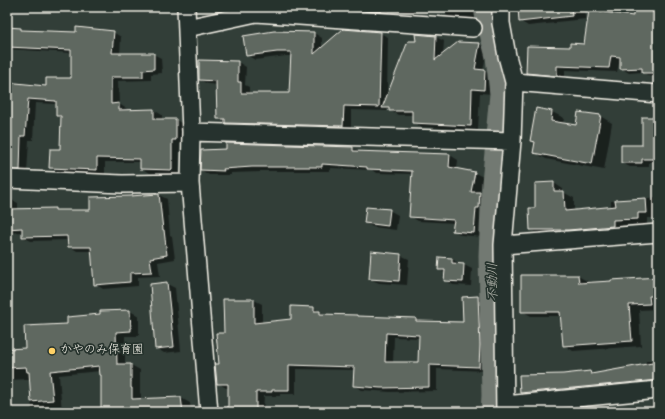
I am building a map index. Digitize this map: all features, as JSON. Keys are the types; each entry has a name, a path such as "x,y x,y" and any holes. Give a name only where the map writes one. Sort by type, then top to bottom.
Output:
{"street":[{"path":"186,7 191,132 190,183 209,412"},
{"path":"502,7 501,23 507,56 514,82 512,142 503,245 505,409 658,390"},
{"path":"187,28 256,13 473,28"},
{"path":"514,82 658,94"},
{"path":"191,132 512,142"},
{"path":"7,179 122,184 190,183"},
{"path":"503,245 658,233"}],"building":[{"path":"369,7 381,7 381,12 365,10"},
{"path":"518,7 571,7 572,16 519,22"},
{"path":"633,8 658,9 658,73 642,73 642,68 620,69 620,57 611,56 609,68 557,66 557,76 526,73 527,46 570,47 570,43 584,44 589,10 633,16"},
{"path":"7,27 21,28 21,30 76,32 76,27 114,31 112,53 154,53 154,69 143,70 143,77 111,77 111,104 119,103 119,110 154,109 154,119 176,119 176,140 172,140 172,170 140,169 140,159 97,158 97,170 49,168 50,149 60,149 61,116 56,116 56,101 28,99 25,136 21,136 20,170 7,169 7,83 46,86 46,78 71,78 71,50 7,47"},
{"path":"343,29 381,32 379,107 344,106 343,126 225,123 225,119 217,119 216,81 199,80 199,60 238,61 238,82 241,82 241,93 289,93 291,52 277,52 246,56 243,36 274,31 314,32 314,54"},
{"path":"415,34 436,36 435,60 458,42 480,43 475,69 485,70 484,90 472,89 471,126 412,123 412,111 389,111 389,108 382,108 408,41 416,41"},
{"path":"536,108 552,111 551,121 576,125 578,112 601,115 592,164 533,153 535,142 530,141"},
{"path":"642,117 658,117 658,159 642,159 642,163 621,163 621,145 642,145"},
{"path":"226,143 353,147 353,151 450,154 449,167 475,172 471,192 480,192 479,208 476,208 474,233 452,231 454,220 409,217 412,171 367,169 367,167 322,164 322,167 252,167 223,169 224,171 200,170 201,150 226,149"},
{"path":"554,182 554,191 564,191 565,211 616,206 615,200 646,198 647,213 638,213 638,219 613,220 613,226 569,230 530,230 529,208 535,208 535,183"},
{"path":"159,194 167,255 150,258 152,272 130,273 130,282 94,285 91,247 68,247 67,236 22,237 22,228 7,229 7,209 55,208 55,210 90,210 90,197"},
{"path":"366,207 390,209 388,226 364,223"},
{"path":"371,251 401,254 399,281 369,279"},
{"path":"439,257 452,258 452,263 464,264 463,282 444,281 445,270 438,270"},
{"path":"521,275 578,275 579,283 658,277 658,296 649,296 650,304 629,305 632,341 563,346 560,312 521,312"},
{"path":"167,282 174,347 155,349 150,284"},
{"path":"478,296 480,345 479,367 429,365 429,387 381,388 353,386 354,367 289,365 289,390 256,392 256,412 228,412 228,384 217,384 215,364 219,364 216,333 224,333 223,299 254,299 254,323 291,319 291,306 314,307 314,311 320,311 320,314 416,318 416,321 463,322 462,297","holes":["386,333 419,335 418,362 385,362"]},
{"path":"130,310 131,331 116,332 117,364 131,364 132,399 181,397 183,412 101,412 101,375 99,366 50,371 53,400 31,402 29,372 27,372 26,367 7,368 7,349 25,348 24,326 67,324 67,317 100,314 100,311"},
{"path":"658,362 658,380 520,393 519,375 563,374 590,371 591,374"}],"waterway":[{"name":"不動川","path":"490,7 490,13 501,56 505,94 501,136"},
{"name":"不動川","path":"496,412 497,396 494,256 497,183 500,153"}],"place":[{"name":"かやのみ保育園","path":"52,351"}]}
